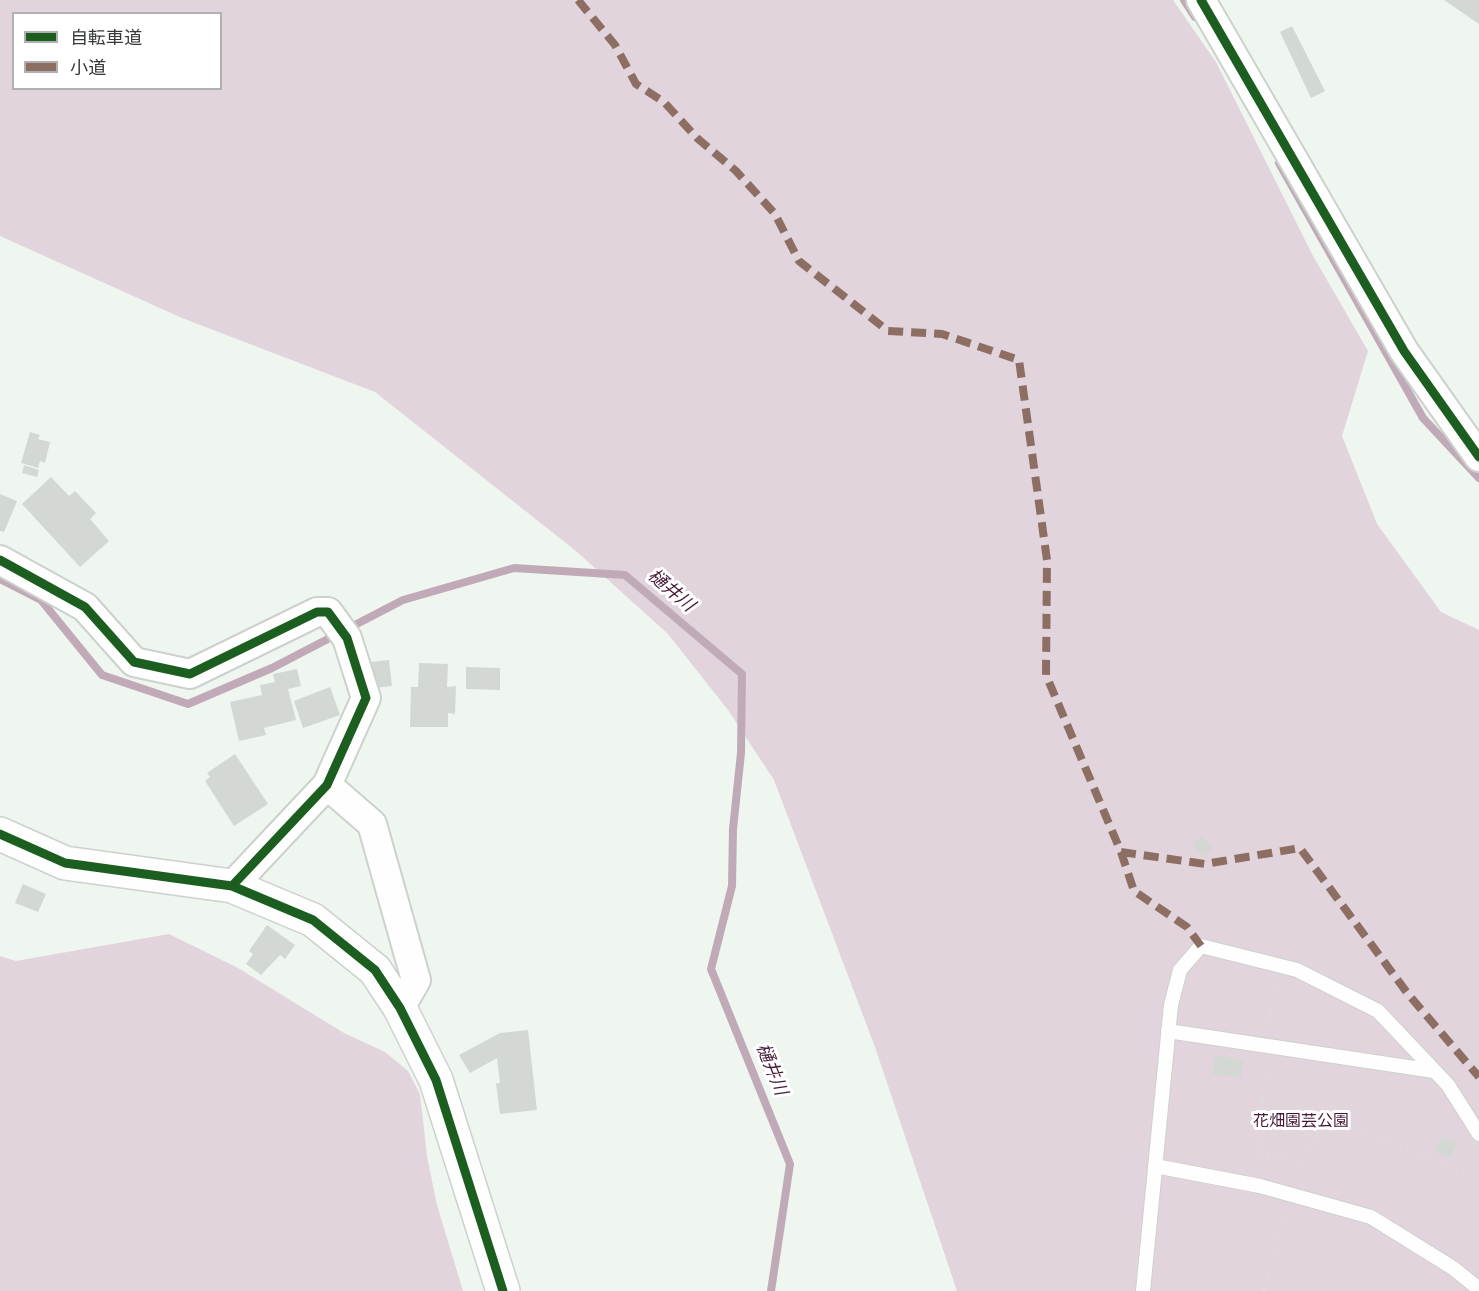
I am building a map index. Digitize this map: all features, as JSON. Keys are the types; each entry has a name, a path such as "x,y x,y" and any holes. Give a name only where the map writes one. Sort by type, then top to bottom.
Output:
{"street":[{"path":"1201,0 1404,351 1479,457"},
{"path":"0,560 85,607 134,662 190,674 317,612 328,612 347,638 366,698 327,785 232,885"},
{"path":"327,785 372,824 416,980 400,1008"},
{"path":"0,834 65,863 232,885 313,920 375,970 400,1008 436,1080 503,1291"}],"lane":[{"path":"1143,1291 1168,1031 1180,970 1200,946 1297,970 1378,1011 1448,1085 1479,1134"},
{"path":"1168,1031 1434,1071"},
{"path":"1155,1166 1260,1186 1371,1217 1453,1268 1479,1289"}],"path":[{"path":"1275,965 1256,1156 1302,1161"},
{"path":"1264,1291 1290,1194 1302,1161 1328,1120 1479,1177"}],"green space":[{"name":"花畑園芸公園","path":"0,0 1173,0 1216,62 1312,254 1368,351 1342,436 1377,524 1441,612 1479,630 1479,1291 957,1291 875,1047 774,780 728,710 668,634 576,551 375,392 182,318 0,236"},
{"path":"169,934 238,968 344,1033 385,1052 408,1071 420,1094 427,1156 437,1205 463,1291 0,1291 0,956 16,961"}],"building":[{"path":"1444,0 1479,0 1479,24"},
{"path":"1292,26 1325,91 1311,98 1280,32"},
{"path":"30,432 40,435 38,439 50,442 45,463 40,461 38,468 21,463"},
{"path":"24,465 39,470 37,477 22,473"},
{"path":"51,477 69,496 75,491 96,513 90,519 109,541 80,567 22,504"},
{"path":"0,494 17,501 4,532 0,531"},
{"path":"389,660 392,686 374,688 371,662"},
{"path":"419,663 448,664 447,687 456,686 455,714 448,713 448,727 410,727 411,687 418,687"},
{"path":"466,667 500,668 500,690 466,689"},
{"path":"297,669 301,686 288,689 296,720 264,728 266,735 239,741 230,702 262,695 260,685 275,682 273,674"},
{"path":"330,687 340,715 303,728 294,701"},
{"path":"235,754 268,804 234,826 205,781 210,777 207,773"},
{"path":"1201,836 1212,848 1203,857 1192,845"},
{"path":"23,884 46,894 38,912 15,903"},
{"path":"267,925 295,945 285,959 280,955 261,975 246,964 253,954 249,951"},
{"path":"528,1030 537,1110 500,1114 496,1083 500,1083 497,1058 470,1073 459,1055 500,1033"},
{"path":"1215,1055 1244,1060 1241,1078 1212,1074"},
{"path":"1441,1137 1457,1143 1450,1158 1435,1151"}],"waterway":[{"path":"1184,0 1195,17"},
{"path":"1279,163 1423,418 1479,478"},
{"name":"樋井川","path":"0,579 41,600 102,675 188,704 272,668 403,600 514,568 625,575 742,674 741,753 733,829 732,886 711,969 790,1164 771,1291"}],"marked path":[{"path":"578,0 615,45 636,84 664,102 697,138 736,171 775,214 799,261 888,331 942,334 1019,360 1047,560 1046,675 1121,852 1134,891 1187,927 1201,946"},
{"path":"1121,852 1205,864 1300,848 1408,994 1479,1077"}],"cycle path":[{"path":"1201,0 1404,351 1479,457"},
{"path":"0,560 85,607 134,662 190,674 317,612 328,612 347,638 366,698 327,785 232,886"},
{"path":"0,834 65,863 232,886 313,920 375,970 400,1008 436,1080 503,1291"}]}
